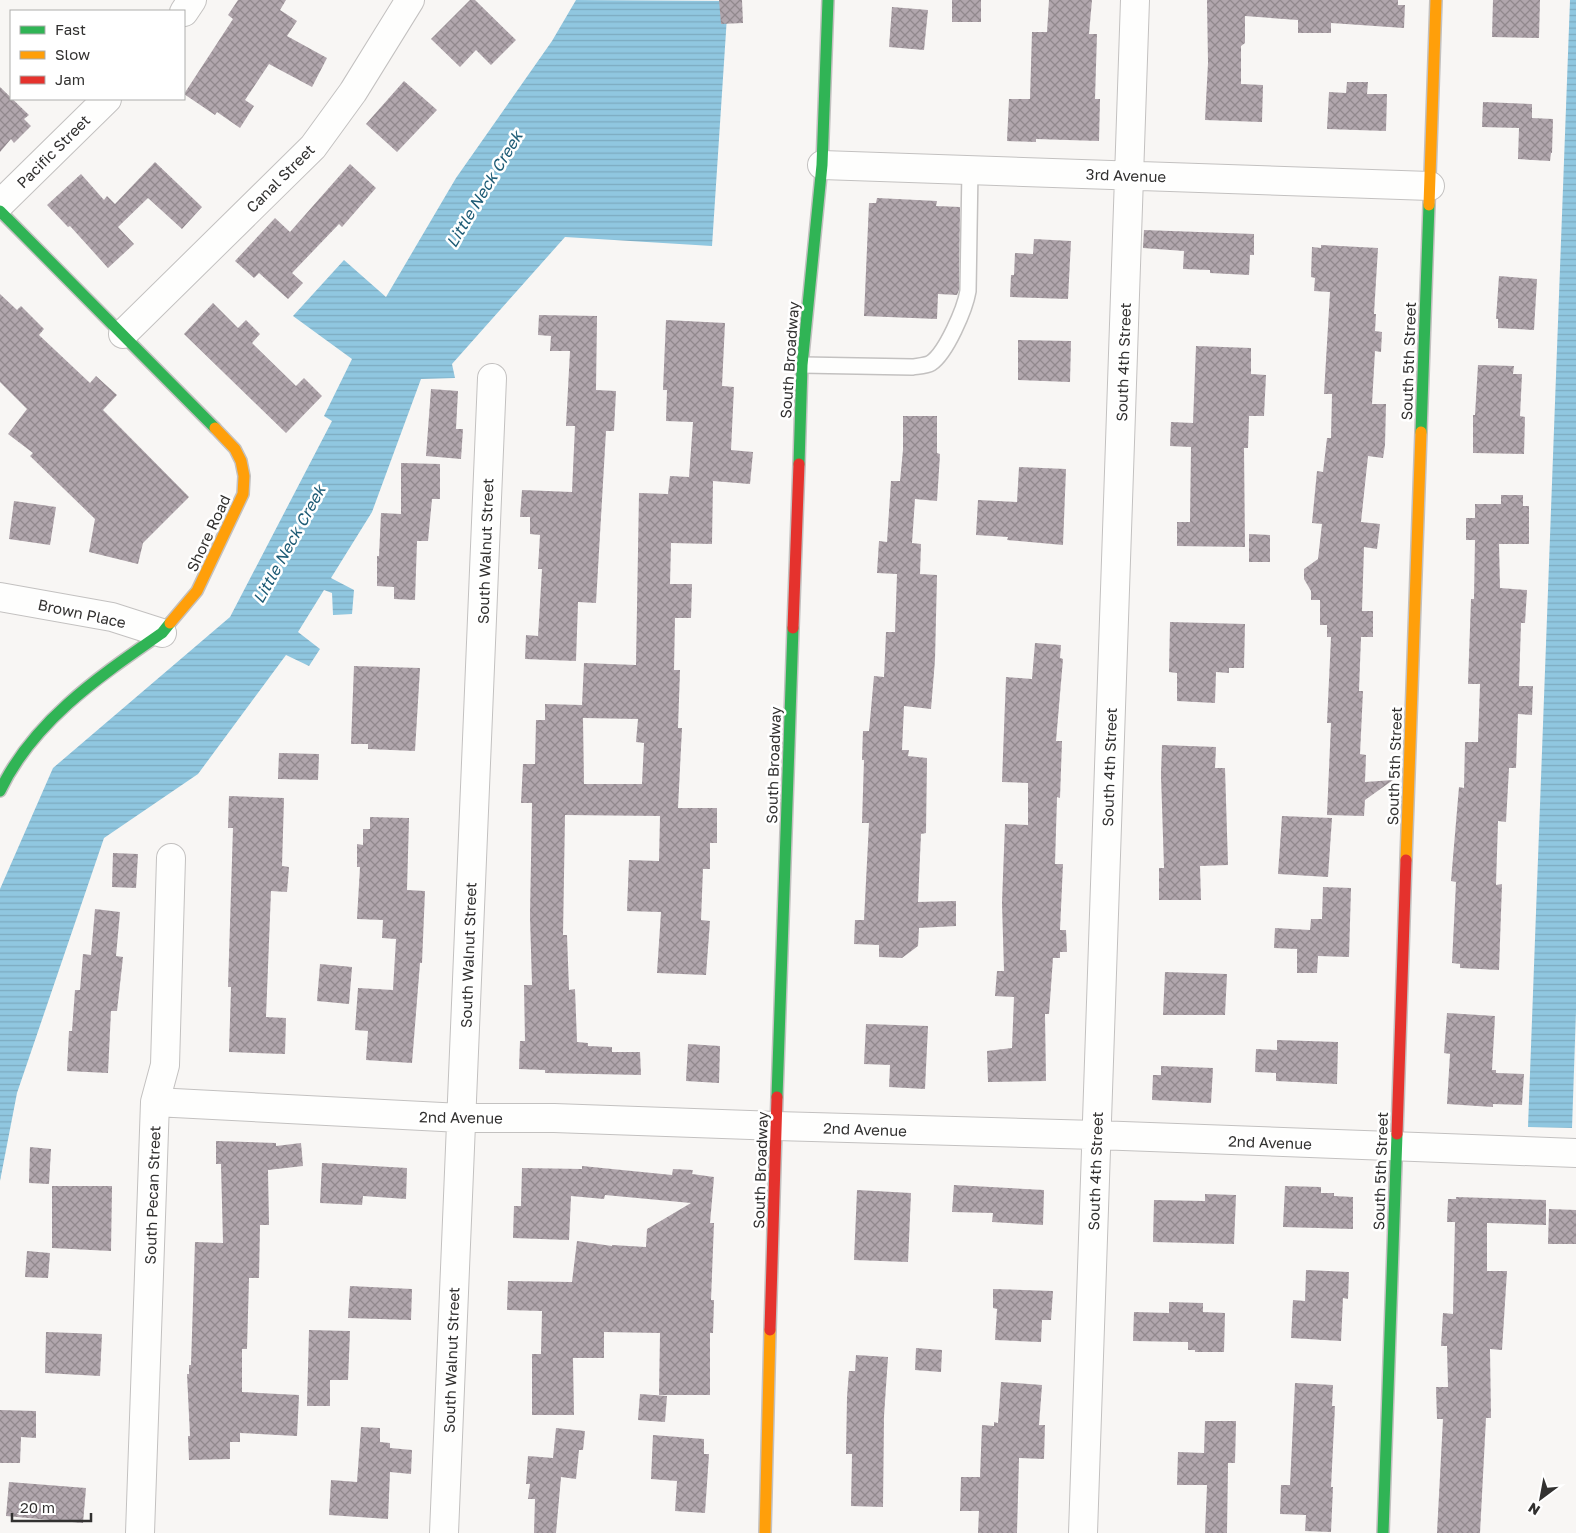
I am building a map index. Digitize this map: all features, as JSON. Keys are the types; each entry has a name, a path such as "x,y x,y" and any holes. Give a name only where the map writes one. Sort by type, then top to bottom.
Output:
{"street":[{"path":"185,10 192,0"},
{"name":"Canal Street","path":"123,334 313,147 353,92 410,0"},
{"name":"South Broadway","path":"765,1533 776,1126 802,365 822,165 828,0"},
{"name":"South 4th Street","path":"1083,1533 1135,0"},
{"name":"South 5th Street","path":"1383,1533 1436,0"},
{"name":"Pacific Street","path":"0,204 106,100"},
{"name":"3rd Avenue","path":"822,165 1430,186"},
{"name":"Shore Road","path":"0,211 235,449 243,462 244,470 243,494 197,591 162,632 98,678 50,720 10,770 0,791"},
{"name":"South Walnut Street","path":"444,1533 492,378"},
{"name":"Brown Place","path":"0,597 112,617 162,632"},
{"name":"South Pecan Street","path":"140,1533 155,1102 165,1065 172,858"},
{"name":"2nd Avenue","path":"155,1102 461,1118 564,1118 1576,1152"}],"lane":[{"path":"802,365 912,367 929,364 938,358 966,303 968,291 970,169"}],"water":[{"name":"Little Neck Creek","path":"576,0 728,1 712,246 565,237 452,364 455,378 421,379 372,512 331,578 354,590 352,614 333,615 332,593 324,590 298,632 320,649 309,666 286,655 198,774 104,838 17,1093 0,1181 0,889 53,768 230,617 332,421 324,416 352,359 293,316 344,260 386,297 456,178 552,41"},
{"path":"1570,0 1576,0 1576,1012 1572,1128 1528,1127"}],"building":[{"path":"238,0 286,0 280,10 297,21 287,36 327,58 312,87 269,64 245,100 254,106 240,128 217,112 215,115 185,95 233,19 228,15"},
{"path":"470,0 475,0 516,40 491,65 476,50 460,67 431,39"},
{"path":"719,0 742,0 743,23 721,24"},
{"path":"952,0 981,0 981,22 952,22"},
{"path":"1049,0 1092,0 1089,34 1097,34 1095,99 1100,99 1099,141 1036,139 1036,142 1007,141 1009,99 1030,99 1032,32 1047,32"},
{"path":"1207,0 1398,0 1398,5 1405,5 1404,28 1331,23 1331,33 1298,33 1298,20 1245,16 1245,43 1241,46 1241,84 1263,85 1262,122 1205,120 1208,63"},
{"path":"1493,0 1540,0 1539,38 1492,37"},
{"path":"892,7 928,10 924,50 889,47"},
{"path":"404,81 437,110 397,152 366,124"},
{"path":"1347,82 1368,82 1367,94 1387,94 1386,131 1327,129 1329,92 1346,93"},
{"path":"0,87 10,97 10,100 13,100 29,115 24,119 31,126 14,143 11,139 0,152"},
{"path":"1483,102 1532,104 1532,118 1553,119 1550,161 1518,159 1519,128 1482,127"},
{"path":"155,162 202,207 182,229 148,198 118,227 134,244 108,268 70,226 68,227 47,205 81,174 104,200 107,196 115,204"},
{"path":"350,164 376,188 342,227 339,224 292,273 303,283 288,299 259,273 254,278 235,261 275,218 290,232"},
{"path":"877,198 937,201 936,206 960,207 959,290 957,295 938,294 937,319 864,316 869,203 876,203"},
{"path":"1144,230 1254,234 1254,255 1250,255 1249,275 1210,273 1210,270 1183,269 1184,251 1143,248"},
{"path":"1034,239 1071,241 1068,299 1010,297 1015,253 1033,254"},
{"path":"1321,245 1378,248 1374,314 1376,314 1375,331 1382,332 1381,352 1375,351 1372,404 1386,404 1385,445 1383,458 1368,456 1361,522 1380,524 1377,549 1364,547 1362,611 1373,611 1373,637 1361,637 1359,691 1363,691 1360,754 1366,755 1365,782 1393,780 1365,800 1364,816 1327,815 1331,723 1327,723 1331,637 1327,637 1327,625 1320,625 1320,600 1311,600 1311,591 1304,579 1304,569 1318,559 1322,524 1312,523 1317,471 1323,472 1327,438 1331,438 1332,394 1324,394 1330,292 1314,291 1315,278 1311,277 1312,247 1321,248"},
{"path":"1499,276 1537,279 1534,330 1498,328 1498,319 1496,319"},
{"path":"0,294 17,310 21,306 44,329 39,335 90,383 96,376 117,395 103,410 189,497 143,543 138,564 89,552 95,519 30,456 33,453 8,434 27,409 0,382"},
{"path":"213,303 238,328 246,320 260,334 252,343 296,386 304,378 322,396 286,433 184,334"},
{"path":"539,315 597,316 596,390 616,391 614,431 606,431 596,603 578,602 576,661 525,659 526,635 538,636 542,569 538,569 540,535 530,534 530,517 520,517 522,490 572,492 575,426 566,426 570,351 550,351 551,336 538,335"},
{"path":"666,320 725,323 722,386 734,387 731,450 753,452 750,484 713,481 712,544 671,543 670,584 692,584 691,618 675,618 674,670 680,670 678,728 682,728 678,808 717,808 717,843 710,843 710,869 703,869 701,920 710,921 706,975 657,973 661,912 627,911 629,860 659,861 660,816 565,815 563,935 567,935 569,990 575,989 577,1042 588,1043 588,1046 612,1047 612,1052 640,1052 641,1075 545,1073 545,1070 519,1069 520,1041 525,1041 524,985 532,985 530,916 532,803 521,803 523,764 535,764 536,720 545,720 545,704 582,705 584,663 636,665 639,493 668,494 670,476 689,477 693,422 666,421 667,390 663,390","holes":["583,718 638,719 636,742 644,743 642,784 584,784"]},
{"path":"1018,340 1071,341 1070,382 1018,380"},
{"path":"1196,346 1251,348 1251,374 1266,375 1264,416 1249,416 1248,448 1244,448 1245,547 1177,546 1177,522 1190,522 1191,447 1170,446 1171,422 1193,423"},
{"path":"1478,365 1514,366 1513,374 1522,374 1520,416 1525,417 1524,454 1473,453 1473,415 1475,415"},
{"path":"431,389 458,391 456,429 463,429 461,459 426,456"},
{"path":"903,416 937,416 937,453 940,454 937,501 915,499 912,543 921,544 920,574 937,575 935,660 931,709 904,706 902,750 909,750 908,756 927,758 926,833 921,834 918,902 956,901 956,926 919,928 918,946 902,958 879,957 879,945 854,944 855,920 864,920 869,823 862,823 863,731 869,731 874,676 884,677 886,632 895,632 897,574 877,573 879,541 887,542 891,481 900,481 903,450"},
{"path":"401,463 440,464 440,499 432,499 428,541 417,541 415,600 394,599 394,587 377,586 377,556 379,556 381,513 401,514"},
{"path":"1019,467 1066,469 1063,545 1007,540 1008,537 976,535 978,500 1017,502"},
{"path":"1501,495 1523,495 1523,506 1529,506 1529,544 1499,544 1500,588 1527,590 1525,623 1521,623 1519,686 1533,686 1532,715 1518,714 1516,768 1509,768 1506,822 1498,821 1496,885 1502,884 1499,970 1460,968 1460,964 1452,963 1456,882 1451,881 1459,787 1464,788 1465,742 1478,742 1480,684 1468,684 1471,599 1474,599 1475,540 1466,540 1466,518 1475,518 1475,504 1501,504"},
{"path":"14,501 56,507 50,545 9,539"},
{"path":"1249,534 1270,535 1270,562 1249,562"},
{"path":"1170,622 1245,624 1244,668 1229,668 1229,673 1216,672 1215,703 1177,701 1177,673 1169,672"},
{"path":"1035,643 1061,645 1060,658 1063,659 1056,741 1062,741 1060,798 1057,797 1055,864 1063,864 1060,930 1066,930 1067,952 1060,952 1060,958 1053,958 1049,1014 1045,1014 1046,1081 988,1082 987,1051 1012,1048 1014,997 995,996 997,971 1004,971 1002,903 1005,824 1028,825 1028,783 1002,782 1006,677 1032,679"},
{"path":"354,666 420,668 415,751 368,749 368,744 351,744"},
{"path":"1162,745 1216,747 1215,768 1225,768 1228,865 1200,866 1201,900 1159,900 1159,868 1164,868"},
{"path":"279,753 319,754 318,780 278,779"},
{"path":"229,796 284,798 282,866 289,867 287,892 271,891 266,1017 286,1018 285,1054 229,1052 231,987 228,987 233,828 228,828"},
{"path":"1282,816 1332,818 1328,877 1278,874"},
{"path":"370,817 409,818 407,890 425,891 422,963 420,963 412,1063 366,1060 368,1031 355,1030 358,988 393,990 396,939 382,938 383,920 357,919 360,867 357,867 357,844 363,845 363,829 370,829"},
{"path":"113,853 138,854 136,888 112,887"},
{"path":"1323,887 1351,888 1349,957 1318,956 1317,973 1297,973 1297,949 1274,948 1275,928 1310,930 1311,919 1322,919"},
{"path":"95,909 120,912 116,956 123,957 117,1011 111,1011 108,1073 67,1071 69,1031 72,1031 75,990 80,990 83,954 91,955"},
{"path":"320,964 352,967 349,1004 317,1001"},
{"path":"1165,972 1227,974 1225,1015 1163,1015"},
{"path":"1447,1013 1495,1016 1492,1070 1496,1070 1496,1073 1524,1074 1522,1105 1493,1104 1493,1107 1447,1104 1450,1054 1444,1053"},
{"path":"866,1024 928,1026 925,1089 889,1087 890,1065 864,1064"},
{"path":"1277,1040 1338,1042 1337,1084 1276,1081 1276,1073 1255,1072 1256,1049 1277,1050"},
{"path":"688,1044 720,1046 719,1083 686,1081"},
{"path":"1161,1066 1213,1068 1211,1103 1152,1100 1153,1075 1161,1075"},
{"path":"216,1141 276,1143 276,1146 301,1143 303,1166 268,1170 269,1225 260,1225 259,1278 249,1278 247,1349 242,1349 242,1392 299,1395 297,1436 240,1433 240,1442 230,1442 230,1459 189,1460 188,1436 190,1436 187,1374 189,1374 189,1365 191,1365 195,1242 223,1243 221,1164 216,1164"},
{"path":"30,1147 51,1149 49,1184 29,1183"},
{"path":"322,1163 407,1168 406,1199 363,1196 362,1205 320,1203"},
{"path":"582,1166 672,1175 673,1169 693,1170 692,1174 714,1177 710,1223 714,1223 711,1300 714,1300 713,1333 710,1333 710,1395 659,1395 660,1333 604,1332 604,1358 573,1358 574,1415 532,1415 532,1354 541,1354 542,1311 507,1310 508,1281 572,1282 577,1241 612,1246 646,1247 647,1229 691,1203 605,1195 604,1199 571,1196 569,1240 513,1238 514,1206 521,1206 522,1168 582,1169"},
{"path":"954,1185 1044,1190 1043,1225 992,1222 993,1213 952,1212"},
{"path":"52,1186 112,1186 111,1251 52,1248"},
{"path":"1285,1186 1321,1187 1321,1193 1334,1193 1334,1196 1353,1197 1353,1229 1283,1227"},
{"path":"857,1190 911,1193 908,1262 854,1260"},
{"path":"1205,1194 1236,1195 1234,1244 1153,1242 1154,1200 1205,1201"},
{"path":"1456,1197 1546,1200 1546,1225 1487,1223 1487,1271 1507,1271 1502,1350 1490,1349 1491,1418 1486,1418 1480,1533 1437,1533 1443,1419 1437,1419 1436,1387 1448,1387 1447,1346 1441,1346 1443,1313 1453,1314 1455,1222 1447,1222 1448,1199 1456,1199"},
{"path":"1549,1209 1576,1210 1576,1244 1548,1244"},
{"path":"27,1251 50,1253 48,1278 25,1277"},
{"path":"1306,1270 1349,1272 1348,1299 1343,1298 1341,1341 1291,1338 1293,1300 1305,1301"},
{"path":"350,1286 412,1289 411,1320 348,1318"},
{"path":"993,1289 1053,1291 1051,1320 1042,1320 1041,1342 995,1340 997,1309 993,1308"},
{"path":"1169,1302 1203,1303 1203,1312 1225,1313 1224,1352 1195,1352 1195,1350 1188,1350 1188,1342 1133,1341 1134,1312 1169,1313"},
{"path":"309,1330 350,1331 348,1380 330,1380 330,1406 307,1406"},
{"path":"46,1332 102,1334 100,1376 45,1373"},
{"path":"916,1348 942,1350 941,1372 915,1370"},
{"path":"856,1355 888,1357 884,1416 883,1507 851,1506 852,1454 846,1454 847,1397 849,1371 855,1371"},
{"path":"1001,1382 1042,1385 1039,1425 1045,1425 1044,1459 1019,1458 1017,1533 978,1533 979,1511 960,1511 961,1477 980,1477 982,1425 994,1426 994,1422 998,1423"},
{"path":"1295,1383 1333,1385 1332,1406 1335,1406 1331,1532 1305,1531 1306,1515 1280,1514 1281,1485 1290,1485"},
{"path":"640,1394 667,1396 665,1422 638,1420"},
{"path":"0,1410 36,1411 36,1438 21,1437 20,1463 0,1463"},
{"path":"1205,1421 1236,1421 1235,1463 1228,1463 1227,1533 1205,1533 1207,1485 1177,1485 1178,1452 1204,1453"},
{"path":"361,1427 380,1428 380,1442 390,1443 390,1448 412,1450 411,1474 390,1472 388,1519 329,1515 331,1480 357,1482"},
{"path":"556,1428 585,1431 583,1450 579,1450 576,1479 561,1477 556,1533 534,1533 535,1499 528,1499 530,1484 526,1484 528,1456 553,1458"},
{"path":"653,1435 704,1439 704,1454 709,1454 705,1513 675,1511 677,1481 651,1479"},
{"path":"9,1482 86,1488 83,1523 6,1516"}],"traffic: fast":[{"path":"799,464 802,365 822,165 828,0"},
{"path":"1421,432 1429,205"},
{"path":"0,211 215,428"},
{"path":"0,791 14,766 49,722 92,683 162,633 170,623"},
{"path":"777,1097 793,628"},
{"path":"1383,1533 1397,1134"}],"traffic: slow":[{"path":"1429,205 1436,0"},
{"path":"170,623 197,591 243,494 244,476 241,461 235,449 215,428"},
{"path":"1406,860 1421,432"},
{"path":"765,1533 770,1330"}],"traffic: jam":[{"path":"793,628 799,464"},
{"path":"1397,1134 1406,860"},
{"path":"770,1330 777,1097"}]}
